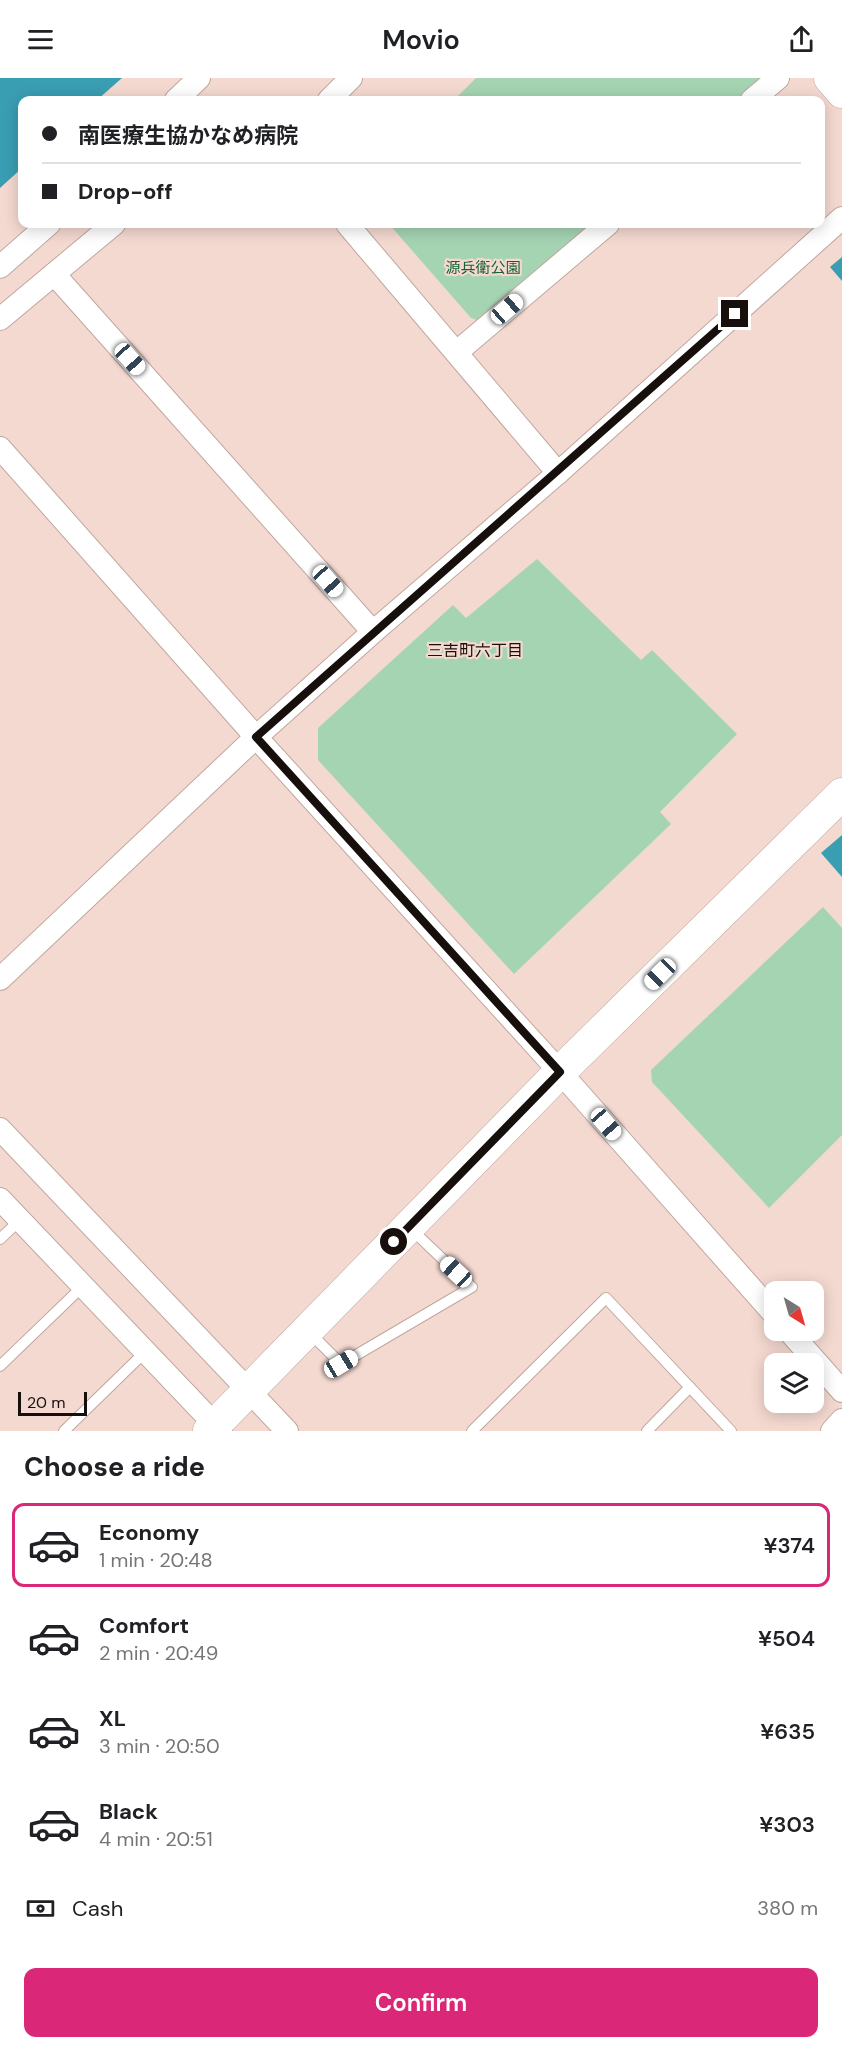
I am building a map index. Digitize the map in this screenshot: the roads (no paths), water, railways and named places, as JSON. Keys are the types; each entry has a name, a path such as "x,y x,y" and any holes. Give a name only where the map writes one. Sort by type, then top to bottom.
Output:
{"street":[{"path":"180,96 199,78"},
{"path":"333,96 351,78"},
{"path":"757,96 778,78"},
{"path":"830,78 842,92"},
{"path":"0,979 256,737 558,472 842,218"},
{"path":"0,267 44,228"},
{"path":"0,319 109,228"},
{"path":"350,228 558,472"},
{"path":"457,352 603,228"},
{"path":"54,274 373,632"},
{"path":"0,448 764,1303"},
{"path":"0,1199 215,1429 249,1390 560,1072 842,794"},
{"path":"0,1129 288,1431"},
{"path":"798,1341 842,1391"},
{"path":"832,1431 842,1420"}],"lane":[{"path":"0,1239 20,1220"},
{"path":"308,1331 341,1364 472,1287 408,1227"},
{"path":"0,1366 83,1286"},
{"path":"472,1431 606,1298 731,1431"},
{"path":"64,1431 145,1352"},
{"path":"647,1431 690,1387"}],"water":[{"path":"0,78 122,78 102,96 18,96 18,172 0,188"},
{"path":"842,257 842,281 830,267"},
{"path":"842,835 842,877 821,853"}],"district":[{"name":"三吉町六丁目","path":"475,650"}],"park label":[{"name":"源兵衛公園","path":"483,268"}]}
